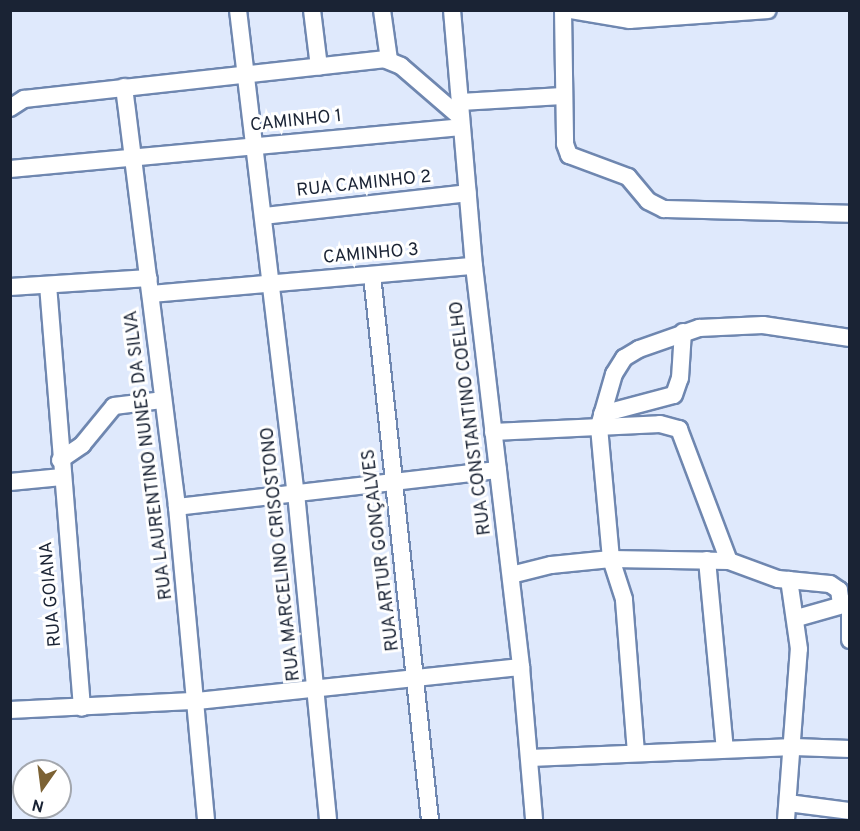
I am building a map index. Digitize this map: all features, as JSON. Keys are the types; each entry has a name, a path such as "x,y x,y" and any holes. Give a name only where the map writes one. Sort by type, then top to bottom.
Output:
{"street":[{"name":"RUA MARCELINO CRISOSTONO","path":"238,10 296,493 328,820"},
{"path":"312,10 319,67"},
{"path":"382,10 389,60"},
{"name":"RUA CONSTANTINO COELHO","path":"452,10 474,266 521,667 534,820"},
{"path":"563,10 565,144 573,157 628,177 648,201 663,209 849,214"},
{"path":"571,10 608,18 768,10"},
{"path":"15,104 124,87 389,60 461,115"},
{"name":"RUA LAURENTINO NUNES DA SILVA","path":"124,87 135,158 162,400 177,507 197,702 206,820"},
{"name":"CAMINHO 1","path":"10,170 255,146 461,115 563,96"},
{"name":"RUA CAMINHO 2","path":"264,216 468,193"},
{"name":"CAMINHO 3","path":"10,287 272,283 474,266"},
{"name":"RUA ARTUR GONÇALVES","path":"372,276 393,482 417,679 430,820"},
{"name":"RUA GOIANA","path":"48,285 82,708"},
{"path":"636,753 624,599 610,559 601,420 610,382 624,358 683,332 743,324 849,338"},
{"path":"601,420 674,395 680,378 683,332"},
{"path":"10,482 61,469 114,406 162,400"},
{"path":"493,432 601,420 660,424 683,433 729,561"},
{"path":"177,507 498,471"},
{"path":"511,575 551,565 610,559 729,561 789,580 835,587 847,605 849,640"},
{"path":"707,560 724,750"},
{"path":"786,820 794,747 797,618 789,580"},
{"path":"797,618 847,605"},
{"path":"10,710 197,702 521,667"},
{"path":"530,758 794,747 849,749"},
{"path":"788,803 849,811"}]}
